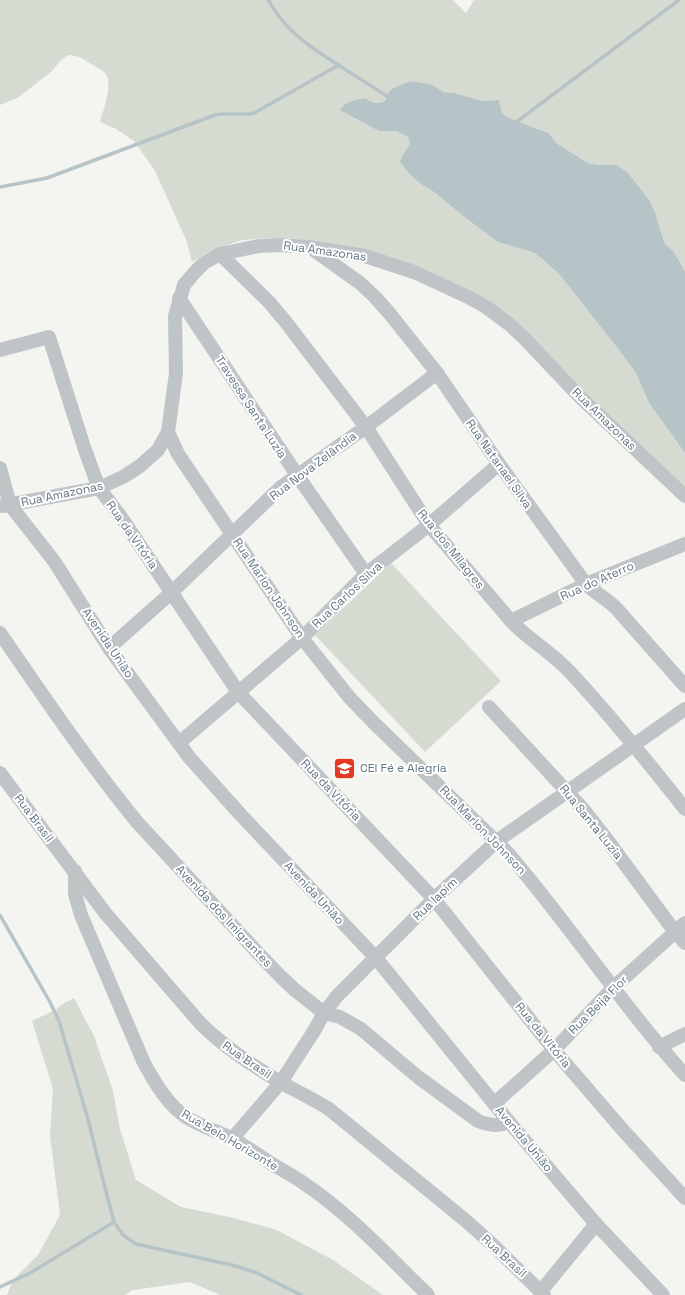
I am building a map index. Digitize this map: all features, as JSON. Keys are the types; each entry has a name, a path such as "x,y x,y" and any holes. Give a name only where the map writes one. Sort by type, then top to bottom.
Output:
{"street":[{"name":"Rua Amazonas","path":"5,506 99,488 123,477 146,462 158,450 168,432 176,373 175,316 184,285 204,263 220,254 242,249 279,245 309,247 372,258 414,272 486,307 509,324 524,338 580,397 685,496"},
{"name":"Rua Natanael Silva","path":"309,247 360,284 375,297 390,314 436,373 499,464 586,584 590,589 616,608 685,686"},
{"name":"Rua dos Milagres","path":"220,254 269,302 366,427 429,525 520,631 555,657 568,670 634,744 685,809"},
{"name":"Travessa Santa Luzia","path":"179,298 297,476 366,574"},
{"name":"Rua da Vitória","path":"0,350 49,337 85,450 99,488 121,517 238,692 434,899 554,1050 621,1128 685,1198"},
{"name":"Rua Nova Zelândia","path":"109,648 172,592 264,502 436,373"},
{"name":"Rua Marlon Johnson","path":"168,432 178,454 302,638 350,697 373,722 497,841 526,873 612,988 659,1046 685,1075"},
{"name":"Rua Carlos Silva","path":"179,743 302,638 366,574 429,525 499,464"},
{"name":"Avenida União","path":"0,468 5,506 54,561 109,648 189,757 240,814 376,958 509,1122 596,1224 663,1295"},
{"name":"Rua do Aterro","path":"511,621 586,584 685,544"},
{"name":"Avenida dos Imigrantes","path":"0,633 63,723 137,822 281,977 324,1013 340,1017 361,1029 418,1077 478,1121 495,1126 509,1122"},
{"name":"Rua Santa Luzia","path":"489,707 567,791 680,928 685,943"},
{"name":"Rua Iapim","path":"232,1138 281,1082 324,1013 337,996 434,899 497,841 685,709"},
{"name":"Rua Brasil","path":"0,773 106,914 200,1023 213,1036 227,1048 281,1082 329,1109 465,1220 543,1293"},
{"name":"Rua Belo Horizonte","path":"74,871 75,894 81,914 144,1063 153,1080 175,1108 186,1117 232,1138 303,1182 354,1222 428,1295"},
{"name":"Rua Beija Flor","path":"495,1103 554,1050 612,988 680,928"},
{"path":"659,1046 685,1034"},
{"path":"543,1293 596,1224"}],"shaded area":[{"path":"0,0 453,0 466,13 474,0 685,0 685,271 674,252 664,242 650,201 628,173 617,165 599,165 588,163 556,143 549,133 507,117 502,113 499,100 483,101 454,93 444,92 431,84 410,81 385,102 374,103 365,98 352,101 356,119 379,131 396,131 408,137 410,144 403,154 422,185 434,192 498,242 532,252 559,274 636,373 649,403 685,453 685,487 496,312 346,248 313,241 288,238 242,240 208,252 192,262 187,242 155,171 134,141 116,129 100,122 108,90 107,78 104,72 86,60 68,55 60,61 52,71 19,97 0,105"},
{"path":"410,81 431,84 444,92 454,93 483,101 499,100 502,113 507,117 549,133 556,143 588,163 599,165 617,165 628,173 650,201 664,242 674,252 685,271 685,453 649,403 636,373 559,274 532,252 498,242 434,192 422,185 400,162 403,154 410,144 408,137 396,131 379,131 340,110 342,107 354,100 365,98 374,103 384,102 391,90"},
{"path":"391,563 501,681 425,752 315,635"},
{"path":"74,998 94,1036 113,1091 120,1129 136,1180 181,1207 234,1218 277,1230 333,1260 383,1295 220,1295 190,1282 133,1290 125,1295 7,1295 13,1280 38,1255 60,1215 50,1136 53,1089 32,1021 57,1009"}],"waterway":[{"path":"268,0 283,21 300,38 318,52 392,99"},
{"path":"515,123 679,0"},
{"path":"0,187 47,178 215,115 254,113 339,65"},
{"path":"0,915 50,1002 59,1021 88,1119 114,1222 123,1235 136,1244 232,1265 257,1273 301,1295"},
{"path":"0,1287 30,1273 114,1222"}],"place":[{"name":"CEI Fé e Alegria","path":"345,768"}]}
